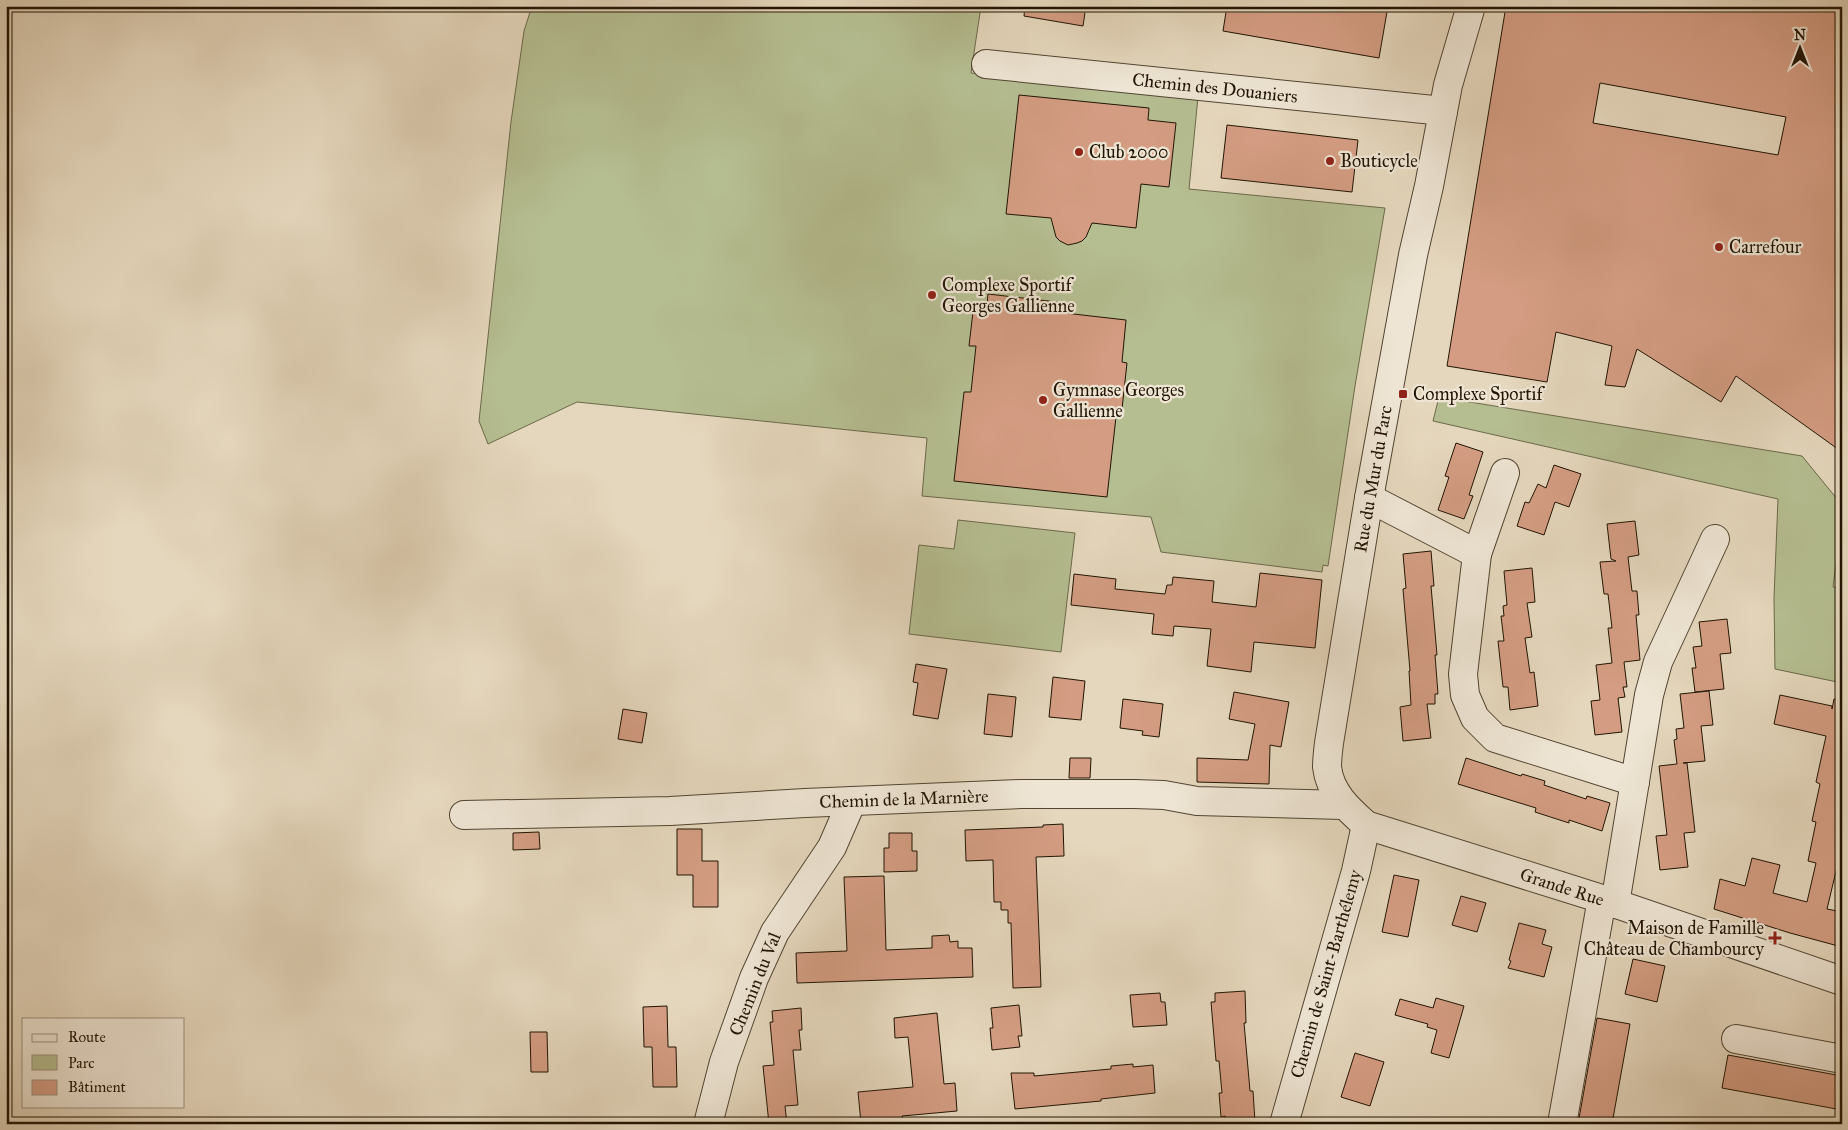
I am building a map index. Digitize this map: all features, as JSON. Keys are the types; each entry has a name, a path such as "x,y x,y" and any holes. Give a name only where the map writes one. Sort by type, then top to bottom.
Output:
{"street":[{"name":"Rue du Mur du Parc","path":"1343,805 1330,781 1327,766 1329,743 1369,498 1412,264 1448,85 1471,6"},
{"name":"Chemin des Douaniers","path":"986,64 1444,111"},
{"path":"1505,473 1477,554 1463,674 1465,695 1475,718 1495,738 1635,782"},
{"path":"1369,498 1477,554"},
{"path":"1562,1124 1635,782 1649,695 1658,662 1715,539"},
{"name":"Chemin de la Marnière","path":"464,815 670,811 852,800 1021,794 1164,795 1197,801 1343,805"},
{"name":"Chemin du Val","path":"708,1124 724,1062 754,978 775,932 832,847 852,800"},
{"name":"Grande Rue","path":"1343,805 1366,825 1609,902 1842,981"},
{"name":"Chemin de Saint-Barthélemy","path":"1284,1124 1356,871 1366,825"},
{"path":"1736,1039 1842,1060"}],"green space":[{"name":"Complexe Sportif Georges Gallienne","path":"532,6 981,6 971,73 1198,97 1189,189 1385,208 1355,386 1328,566 1323,565 1322,572 1161,552 1151,517 922,496 927,438 577,402 488,444 479,421 511,122 524,31"},
{"path":"1439,397 1802,456 1842,505 1833,587 1842,588 1842,683 1775,669 1774,598 1778,499 1433,421"},
{"path":"958,520 1075,533 1061,652 909,634 919,545 954,549"}],"building":[{"path":"1025,6 1086,6 1083,26 1024,16"},
{"path":"1227,6 1388,6 1379,58 1223,31"},
{"name":"Carrefour","path":"1506,6 1842,6 1842,452 1736,376 1721,402 1637,349 1625,387 1605,385 1612,346 1556,332 1547,382 1447,366","holes":["1600,83 1786,117 1778,155 1593,123"]},
{"name":"Club 2000","path":"1019,95 1149,108 1148,120 1176,123 1169,187 1141,184 1136,228 1092,223 1086,237 1082,241 1068,245 1056,237 1051,218 1006,214"},
{"path":"1227,125 1358,140 1352,192 1221,178"},
{"name":"Gymnase Georges Gallienne","path":"988,294 1057,302 1056,312 1126,320 1122,362 1127,363 1122,409 1117,408 1107,497 954,481 964,392 971,392 976,346 969,346 974,303 987,304"},
{"path":"1456,443 1483,452 1469,495 1473,496 1464,519 1438,510 1449,477 1445,476"},
{"path":"1554,465 1581,474 1569,507 1555,502 1544,535 1517,526 1525,502 1529,503 1538,484 1546,488"},
{"path":"1635,521 1639,555 1628,557 1632,591 1637,591 1639,615 1636,615 1640,660 1624,662 1627,687 1623,687 1625,697 1618,698 1622,732 1595,735 1591,701 1600,700 1596,665 1612,663 1608,628 1612,628 1608,594 1604,594 1600,562 1616,561 1611,559 1607,524"},
{"path":"1431,551 1434,586 1431,586 1437,655 1435,655 1438,694 1435,694 1435,704 1427,704 1431,738 1403,741 1400,707 1411,705 1403,589 1406,588 1403,554"},
{"path":"1532,568 1535,602 1527,603 1532,637 1525,638 1530,673 1534,672 1538,706 1510,710 1508,687 1503,687 1498,641 1504,641 1501,616 1504,616 1503,606 1507,605 1504,571"},
{"path":"1260,573 1322,580 1315,648 1254,642 1251,672 1207,666 1211,629 1174,626 1173,636 1152,634 1154,614 1071,605 1074,574 1116,579 1115,589 1165,594 1167,585 1172,585 1173,577 1214,581 1212,602 1256,607"},
{"path":"1727,619 1731,653 1720,654 1724,689 1695,692 1692,668 1696,668 1693,647 1702,646 1699,622"},
{"path":"916,664 947,669 938,719 913,715 918,683 913,682"},
{"path":"1053,677 1085,681 1081,720 1049,717"},
{"path":"1709,691 1713,725 1701,726 1705,761 1683,763 1687,763 1695,832 1684,833 1688,867 1660,870 1656,836 1667,835 1659,766 1677,764 1674,740 1677,739 1676,729 1684,728 1680,694"},
{"path":"1234,692 1289,702 1281,747 1270,745 1269,784 1197,782 1197,758 1248,760 1255,724 1229,719"},
{"path":"988,694 1016,697 1012,737 984,734"},
{"path":"1780,695 1832,706 1832,709 1834,699 1842,700 1842,846 1827,909 1842,912 1842,947 1714,909 1720,879 1745,886 1752,858 1780,865 1773,893 1807,902 1816,863 1808,861 1816,822 1812,821 1820,784 1816,782 1826,736 1774,724"},
{"path":"1123,699 1163,704 1159,737 1142,735 1143,731 1120,728"},
{"path":"623,709 647,713 642,743 618,739"},
{"path":"1070,758 1091,758 1090,778 1069,778"},
{"path":"1466,758 1521,776 1522,774 1545,781 1544,785 1586,799 1587,796 1610,803 1602,831 1569,820 1569,823 1535,812 1536,808 1458,784"},
{"path":"1063,824 1064,856 1036,857 1041,987 1013,988 1011,923 1008,923 1008,910 1001,910 1001,902 994,902 993,860 966,861 965,830 1043,827 1043,825"},
{"path":"677,829 702,829 702,861 718,861 718,907 693,907 693,875 677,875"},
{"path":"539,832 540,849 513,850 513,833"},
{"path":"889,833 912,833 912,851 917,851 917,871 884,872 884,848 889,848"},
{"path":"1394,875 1419,880 1408,937 1382,932"},
{"path":"884,876 886,950 932,948 932,936 949,935 950,942 958,941 958,948 972,948 973,977 797,983 796,953 847,951 844,877"},
{"path":"1461,896 1486,903 1477,932 1452,925"},
{"path":"1519,923 1546,930 1542,944 1552,947 1544,977 1508,968"},
{"path":"1633,959 1665,966 1657,1002 1625,994"},
{"path":"1245,991 1246,1023 1244,1023 1250,1091 1253,1091 1255,1122 1226,1124 1225,1116 1221,1117 1219,1093 1222,1093 1219,1061 1216,1061 1211,1002 1215,1002 1215,993"},
{"path":"1160,993 1161,1002 1165,1002 1167,1025 1133,1027 1130,995"},
{"path":"1436,998 1464,1006 1449,1058 1431,1053 1437,1030 1427,1027 1428,1024 1395,1015 1400,999 1433,1008"},
{"path":"1019,1005 1022,1036 1018,1036 1020,1047 992,1050 990,1028 993,1028 991,1008"},
{"path":"667,1006 668,1047 676,1047 677,1087 653,1087 652,1047 644,1047 643,1007"},
{"path":"801,1008 802,1030 799,1030 801,1050 793,1050 798,1105 785,1106 787,1124 769,1124 763,1066 774,1065 770,1022 773,1022 772,1011"},
{"path":"937,1013 944,1084 955,1083 957,1111 902,1116 903,1119 861,1123 858,1092 913,1087 908,1037 895,1038 894,1018"},
{"path":"1597,1018 1630,1024 1612,1124 1578,1124"},
{"path":"530,1032 547,1032 548,1072 531,1072"},
{"path":"1355,1053 1384,1062 1370,1106 1341,1097"},
{"path":"1728,1055 1842,1076 1842,1110 1722,1088"},
{"path":"1133,1064 1133,1067 1153,1065 1155,1093 1101,1099 1101,1101 1015,1109 1011,1073 1034,1073 1034,1076 1111,1069 1111,1066"}],"place":[{"name":"Club 2000","path":"1079,152"},
{"name":"Bouticycle","path":"1330,161"},
{"name":"Carrefour","path":"1719,247"},
{"name":"Complexe Sportif Georges Gallienne","path":"932,295"},
{"name":"Complexe Sportif","path":"1403,394"},
{"name":"Gymnase Georges Gallienne","path":"1043,400"},
{"name":"Maison de Famille Château de Chambourcy","path":"1775,938"}]}
